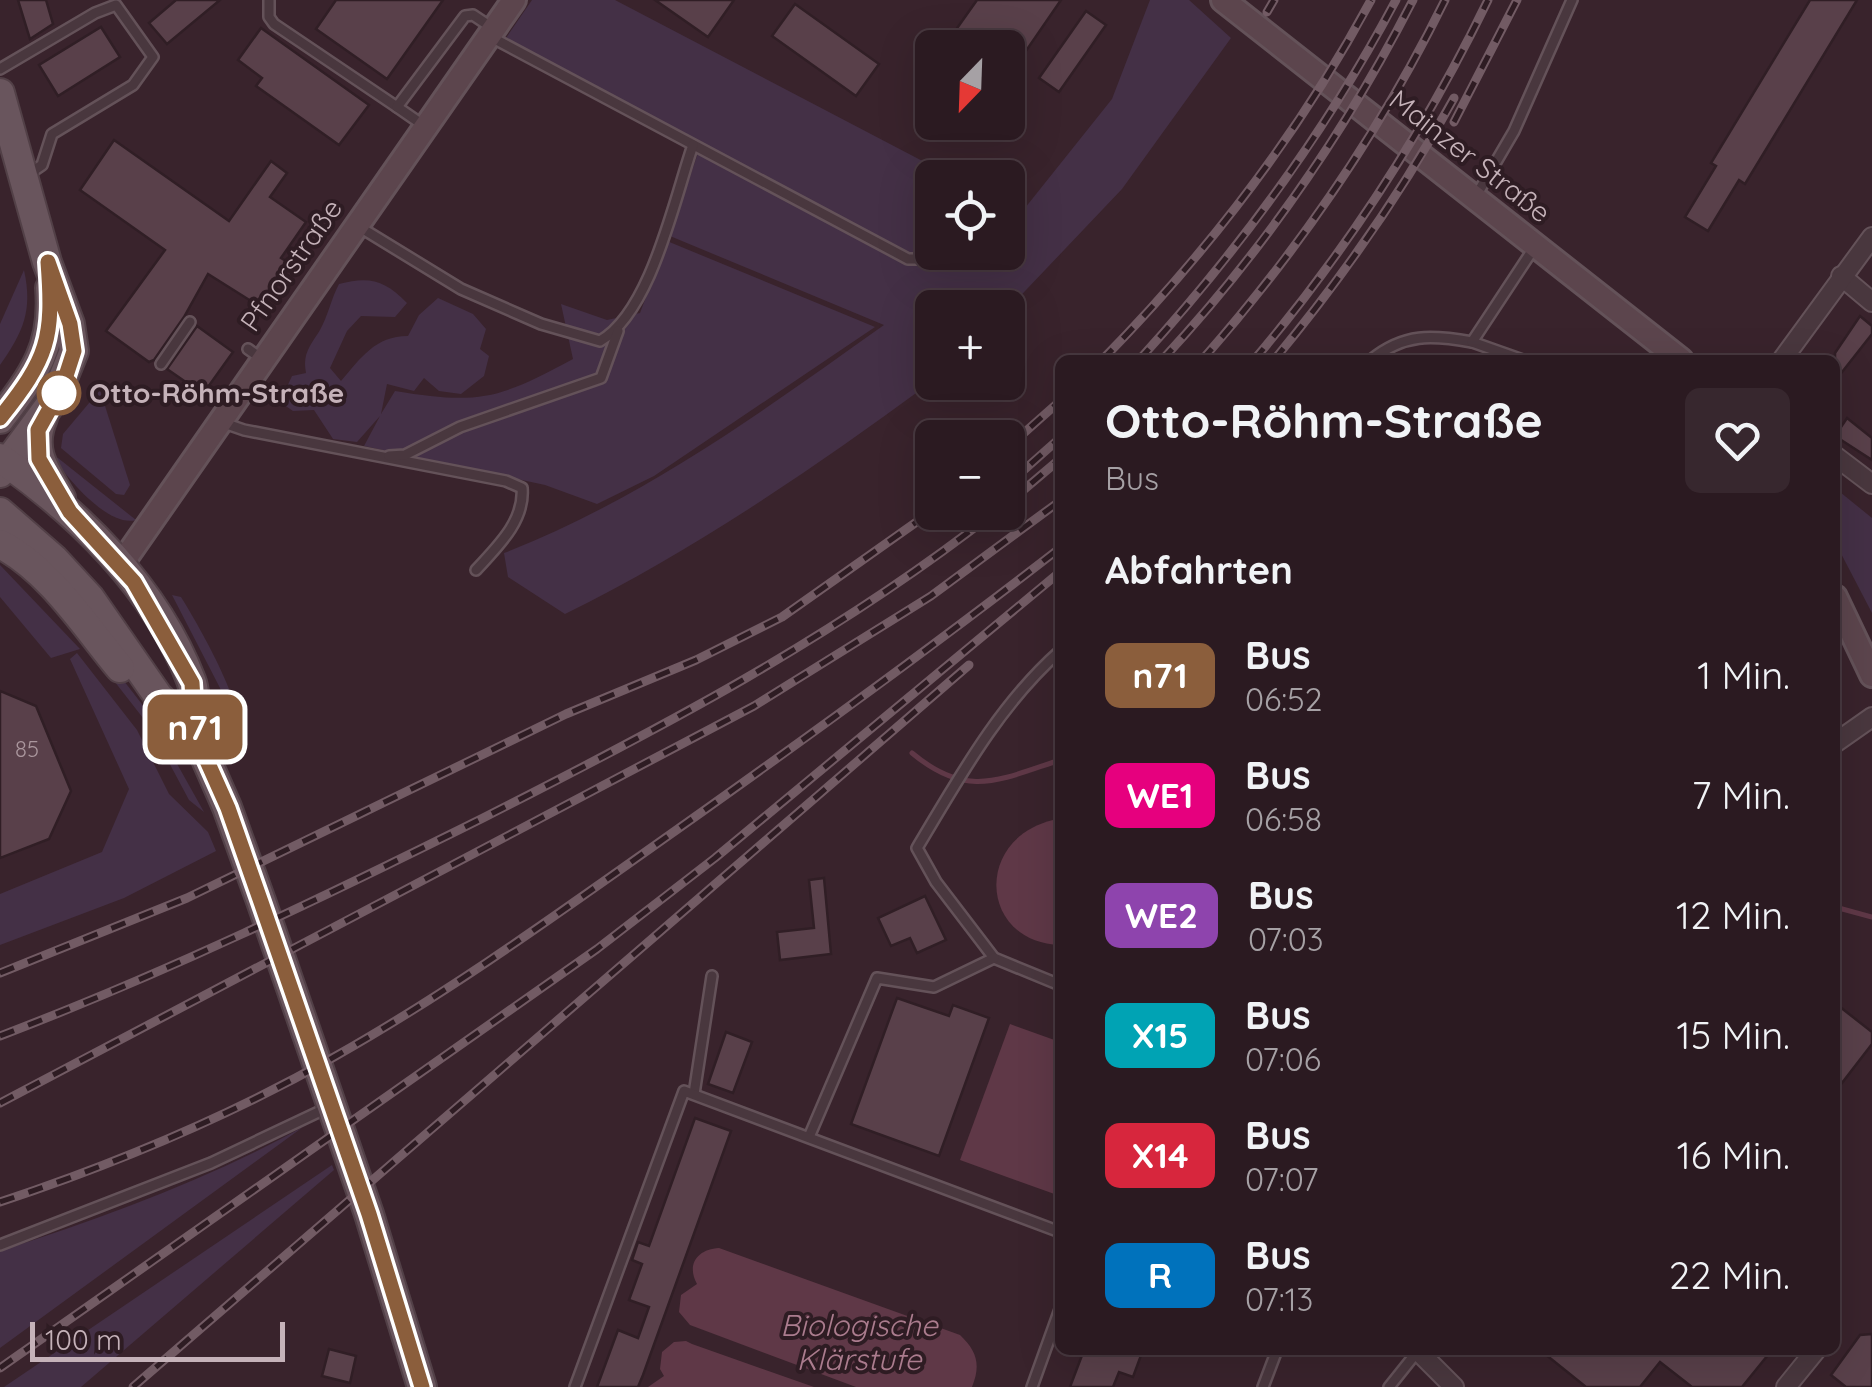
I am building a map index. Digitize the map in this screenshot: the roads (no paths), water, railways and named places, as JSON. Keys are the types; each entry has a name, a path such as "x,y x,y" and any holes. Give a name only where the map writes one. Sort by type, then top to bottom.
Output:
{"main road":[{"name":"Pfnorstraße","path":"120,566 255,354 356,224 514,0"},
{"name":"Mainzer Straße","path":"1222,0 1675,355"},
{"path":"1,102 70,324 74,351 63,385 46,412 2,465 70,512 120,566 157,616 192,683 195,734"},
{"path":"0,418 32,376 48,343 48,262"},
{"path":"46,412 38,430 37,453 70,512"},
{"path":"0,512 90,598 158,696 195,734 228,808 332,1106 422,1387"},
{"path":"0,544 29,564 74,611 134,685 158,696"},
{"path":"90,598 120,566"},
{"path":"1840,608 1872,675"},
{"path":"1853,635 1872,650"}],"street":[{"path":"1786,355 1872,236"},
{"path":"1841,276 1872,302"},
{"path":"1840,460 1872,484"},
{"path":"1840,739 1872,717"},
{"path":"1421,1355 1454,1387"},
{"path":"1786,1387 1812,1355"}],"lane":[{"path":"269,0 269,17 274,24 425,126"},
{"path":"1474,198 1514,131 1572,0"},
{"path":"0,68 95,13 116,6 152,57 133,85 52,134 42,165 25,177"},
{"path":"397,107 466,16 473,15 491,32 693,144 908,259 915,258"},
{"path":"375,456 405,455 460,427 601,378 618,331 636,303 693,144"},
{"path":"356,224 461,289 542,324 600,341 618,331"},
{"path":"1472,342 1536,246"},
{"path":"161,364 190,322"},
{"path":"1380,355 1409,338 1442,336 1508,355"},
{"path":"211,426 506,480 522,488 524,505 502,543 476,570"},
{"path":"1055,656 1026,682 973,755 917,848 936,882 994,958 1055,983"},
{"path":"809,1137 876,978 934,987 994,958"},
{"path":"694,1094 712,976"},
{"path":"575,1387 684,1091 1055,1230"},
{"path":"0,1245 211,1163 332,1106"},
{"path":"1032,1387 1055,1322"},
{"path":"1263,1387 1274,1355"},
{"path":"1390,1387 1414,1355"}],"water":[{"path":"1055,820 1055,944 1034,940 1014,927 1002,910 996,889 999,868 1009,848 1027,831"},
{"path":"1010,1024 1055,1040 1055,1194 960,1160"},
{"name":"Biologische Klärstufe","path":"719,1248 960,1335 976,1359 972,1387 856,1387 690,1325 679,1312 681,1295 697,1284 693,1270 696,1259 705,1251"},
{"name":"Biologische Klärstufe","path":"686,1341 814,1387 648,1387 664,1376 660,1369 662,1352 674,1342"}],"waterway":[{"path":"912,753 932,767 967,781 1001,779 1055,762"},
{"path":"1840,908 1872,917"}],"railway":[{"path":"1267,12 1274,0"},
{"path":"1107,355 1215,234 1249,189 1314,97 1371,0"},
{"path":"1143,355 1212,276 1279,188 1340,96 1396,0"},
{"path":"1167,355 1234,277 1300,189 1360,96 1413,0"},
{"path":"1206,355 1336,188 1394,96 1445,0"},
{"path":"1258,355 1321,276 1382,188 1438,96 1488,0"},
{"path":"1454,122 1517,0"},
{"path":"1278,355 1370,233 1454,98"},
{"path":"1025,432 1055,405"},
{"path":"1025,469 1055,442"},
{"path":"1025,489 1055,463"},
{"path":"0,1103 754,706 931,596 1055,505"},
{"path":"0,973 187,898 566,714 696,660 782,617 915,523"},
{"path":"0,1036 244,933 616,749 810,640 971,530"},
{"path":"0,1202 86,1172 212,1119 294,1079 422,1005 772,762 1055,552"},
{"path":"0,1368 597,949 715,858 1055,576"},
{"path":"133,1387 969,665"}],"place":[{"name":"Otto-Röhm-Straße","path":"59,393"}]}
